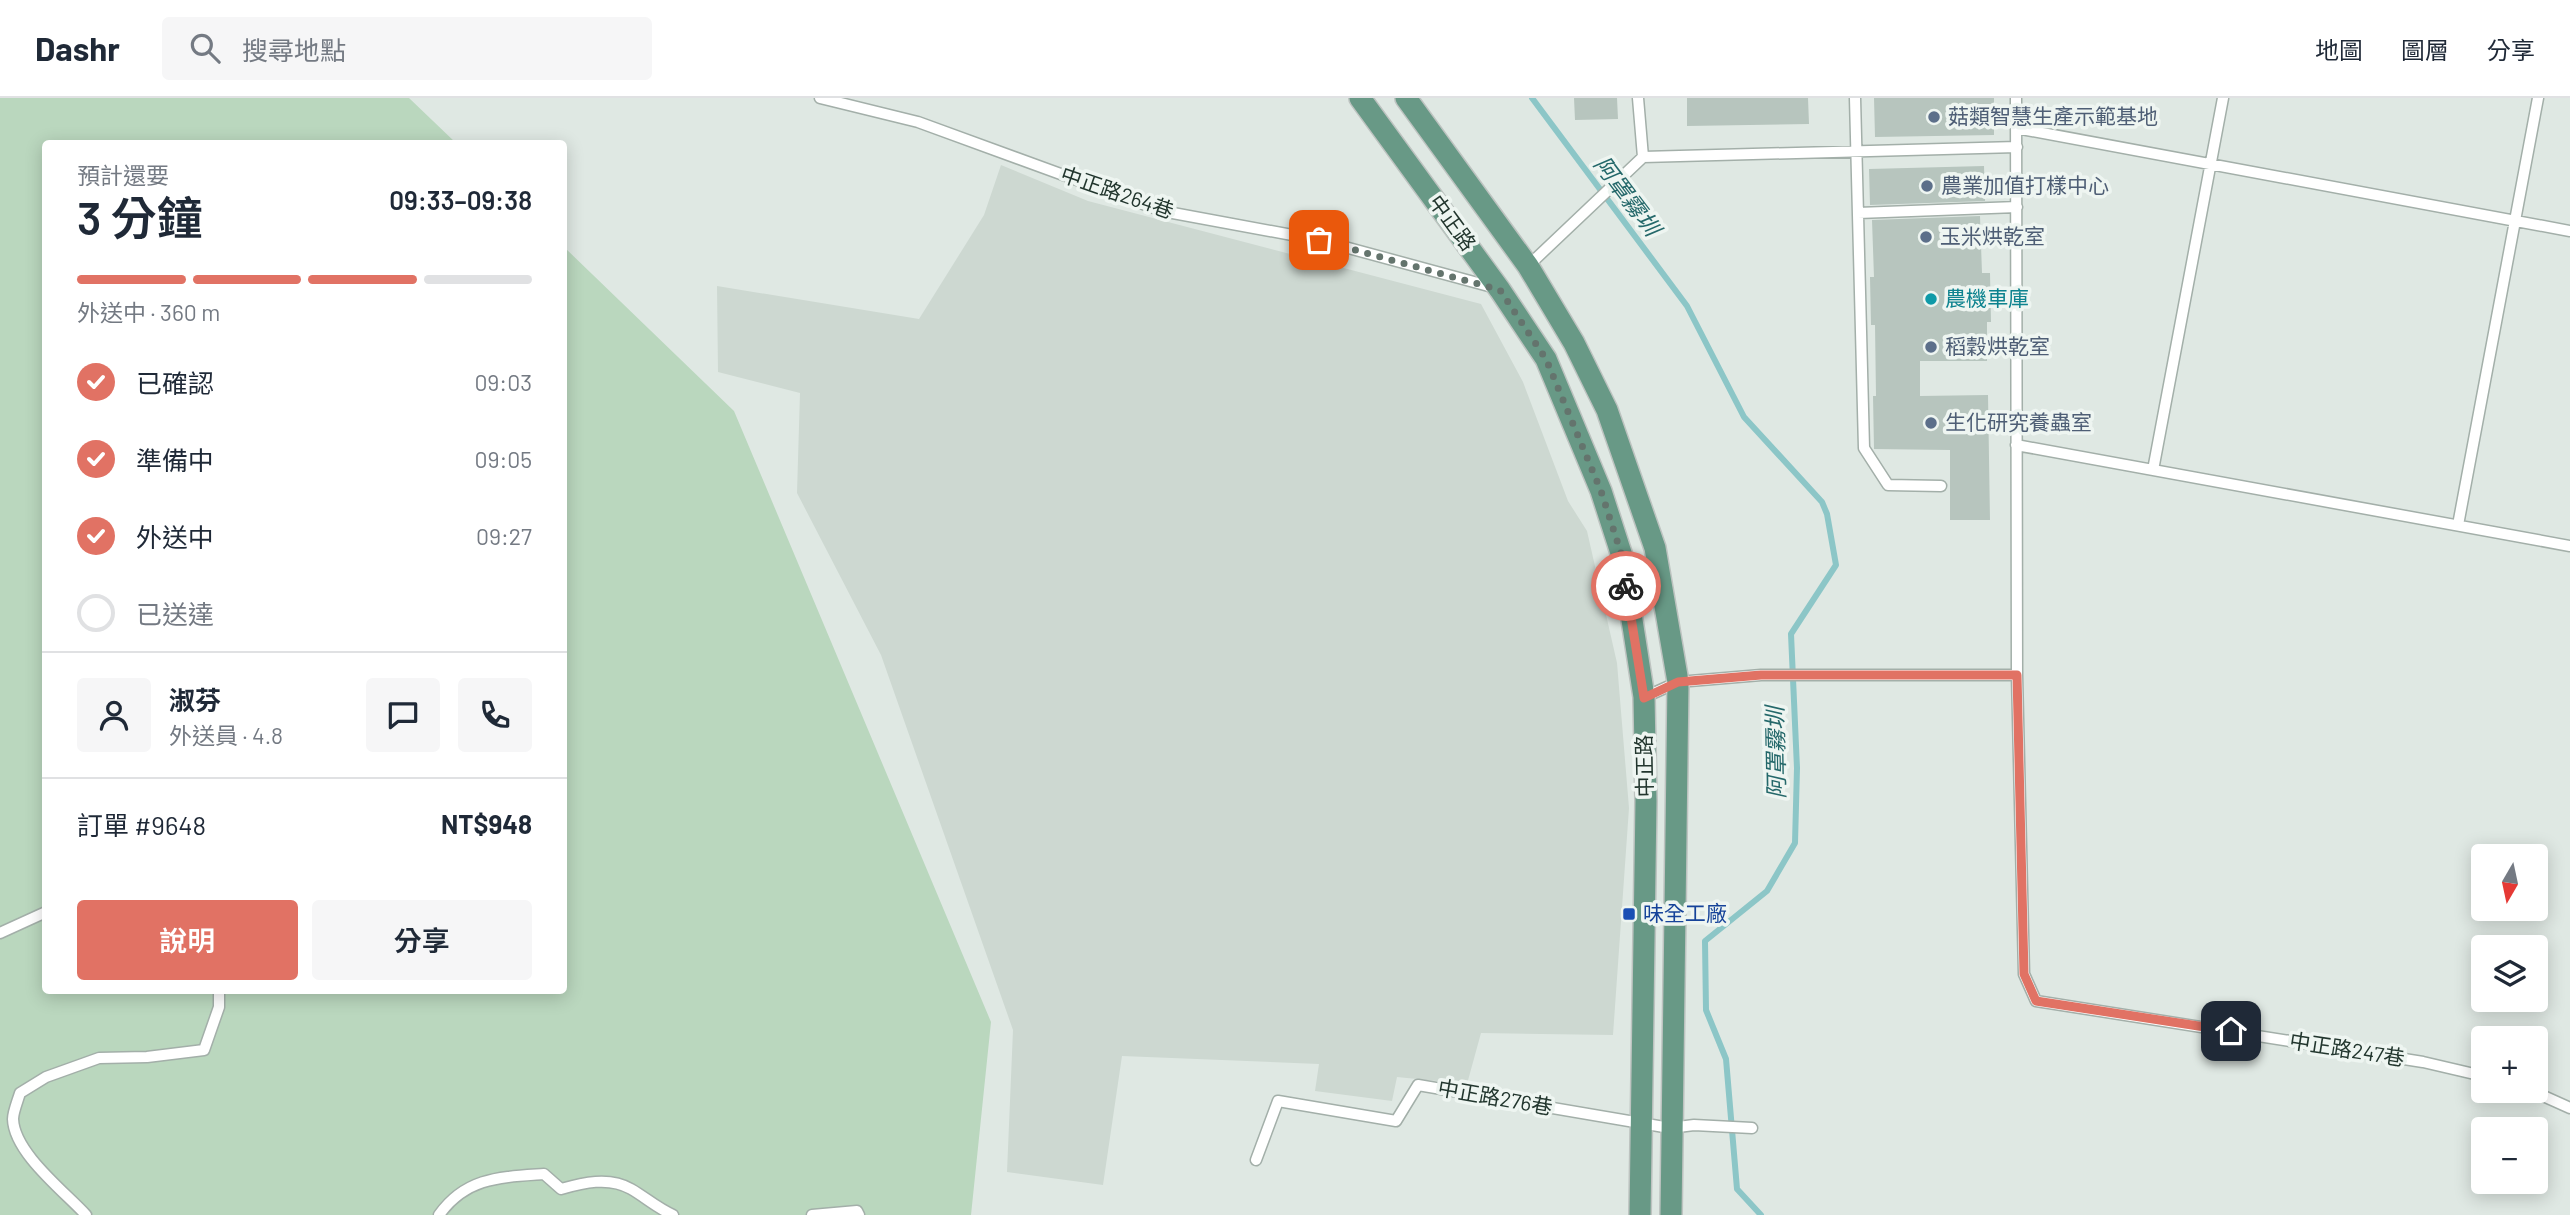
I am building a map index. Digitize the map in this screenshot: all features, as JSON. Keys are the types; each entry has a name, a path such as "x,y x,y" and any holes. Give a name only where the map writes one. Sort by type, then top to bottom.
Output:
{"main road":[{"name":"中正路","path":"1360,98 1500,290 1546,359 1601,491 1622,556 1644,698 1646,801 1640,1215"},
{"name":"中正路","path":"1406,98 1528,266 1574,343 1602,399 1655,548 1678,682 1670,1128 1671,1215"}],"lane":[{"name":"中正路264巷","path":"820,98 918,122 1162,211 1319,240 1500,290"},
{"path":"1638,98 1643,157"},
{"path":"1855,98 1864,448 1888,485 1941,486"},
{"path":"1644,698 1678,682 1761,675 2017,675 2016,98"},
{"path":"2153,470 2223,98"},
{"path":"2458,525 2538,98"},
{"path":"2016,128 2570,231"},
{"path":"1528,266 1643,157 2017,147"},
{"path":"1858,213 2017,207"},
{"path":"2016,445 2570,547"},
{"name":"中正路247巷","path":"2017,675 2024,974 2036,1001 2423,1062 2471,1073"},
{"path":"0,933 42,914"},
{"path":"86,1215 46,1175 20,1141 13,1119 20,1093 46,1077 99,1058 147,1057 204,1051 219,1007 219,994"},
{"name":"中正路276巷","path":"1256,1160 1278,1101 1396,1121 1418,1085 1670,1128 1694,1125 1752,1128"},
{"path":"2548,1098 2570,1108"},
{"path":"439,1215 452,1198 488,1179 544,1174 561,1189 589,1181 628,1187 657,1208 673,1215"},
{"path":"812,1215 833,1211 857,1211 859,1215"}],"shaded area":[{"path":"1001,165 1088,201 1481,304 1523,382 1568,501 1587,531 1617,663 1629,808 1613,1035 1481,1033 1467,1084 1397,1077 1392,1101 1315,1091 1319,1064 1122,1056 1103,1185 1007,1172 1013,1030 881,655 797,493 800,393 718,372 717,286 919,319 984,215"}],"green space":[{"path":"0,98 409,98 453,140 42,140 42,994 567,994 567,250 734,411 991,1022 971,1215 0,1215"}],"building":[{"path":"1574,98 1617,98 1618,119 1575,120"},
{"path":"1687,98 1808,98 1809,124 1687,126"},
{"name":"菇類智慧生產示範基地","path":"1874,98 1994,98 1994,135 1875,137"},
{"name":"農業加值打樣中心","path":"1984,166 1985,201 1870,205 1869,169"},
{"path":"1980,216 1982,273 1990,273 1991,322 1987,322 1987,361 1920,361 1920,396 1988,395 1990,520 1950,520 1950,450 1874,449 1875,325 1871,325 1870,277 1874,277 1872,220"}],"waterway":[{"name":"阿罩霧圳","path":"1532,98 1687,306 1744,417 1822,502 1827,514 1836,565 1791,634 1797,768 1795,843 1767,891 1705,941 1706,1010 1726,1059 1737,1189 1761,1215"}],"way so far":[{"path":"1319,240 1500,290 1546,359 1601,491 1622,556 1626,586"}],"place":[{"name":"菇類智慧生產示範基地","path":"1934,117"},
{"name":"農業加值打樣中心","path":"1927,186"},
{"name":"玉米烘乾室","path":"1926,237"},
{"name":"農機車庫","path":"1931,299"},
{"name":"稻穀烘乾室","path":"1931,347"},
{"name":"生化研究養蟲室","path":"1931,423"},
{"name":"味全工廠","path":"1629,914"}],"route":[{"path":"1626,586 1644,698 1678,682 1761,675 2017,675 2024,974 2036,1001 2231,1031"}]}
